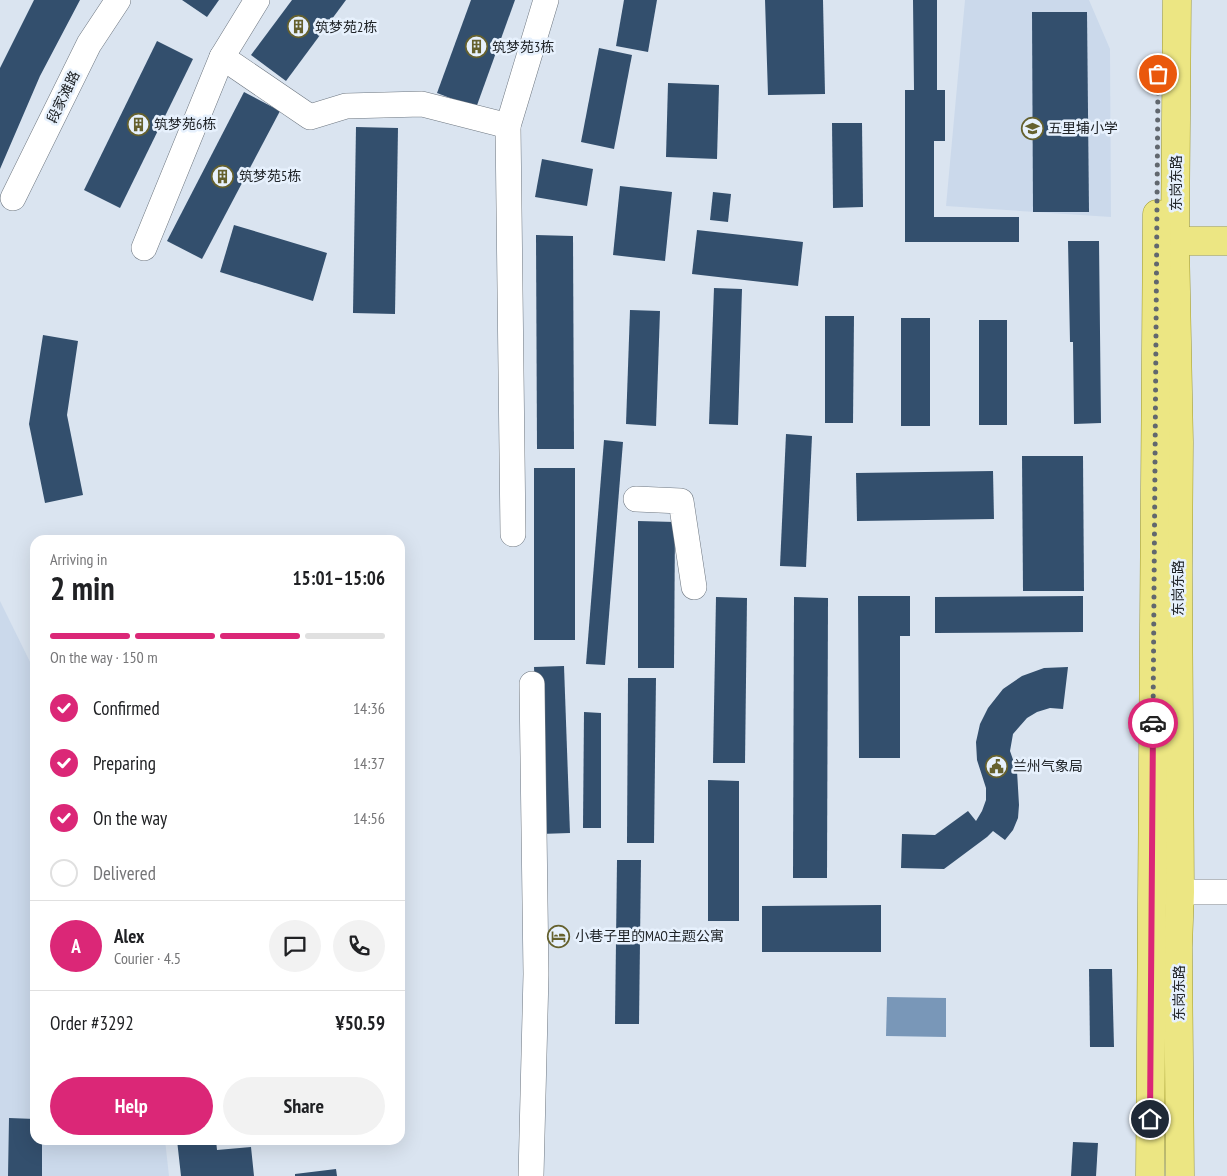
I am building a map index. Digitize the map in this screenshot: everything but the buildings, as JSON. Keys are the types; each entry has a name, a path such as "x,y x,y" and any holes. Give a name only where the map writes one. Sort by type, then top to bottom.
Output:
{"main road":[{"name":"东岗东路","path":"1158,0 1166,241 1179,442 1180,892 1178,947 1180,1176"},
{"name":"东岗东路","path":"1150,1176 1152,892 1166,241 1177,0"},
{"path":"1166,241 1227,241"}],"street":[{"name":"段家滩路","path":"13,198 89,44 118,0"},
{"path":"144,248 222,57 257,0"},
{"path":"513,534 508,126 546,0"},
{"path":"222,57 310,118 346,106 422,104 508,126"},
{"path":"636,499 680,501 694,587"},
{"path":"531,1176 536,974 532,684"},
{"path":"1152,892 1227,892"}],"shaded area":[{"name":"五里埔小学","path":"965,0 1089,0 1110,49 1111,217 946,206"},
{"path":"0,601 30,662 30,1145 166,1145 169,1176 0,1176"}],"water":[{"path":"887,997 946,998 946,1037 886,1036"}],"way so far":[{"path":"1153,723 1158,74"}],"place":[{"name":"筑梦苑2栋","path":"299,27"},
{"name":"筑梦苑3栋","path":"476,47"},
{"name":"筑梦苑6栋","path":"138,124"},
{"name":"五里埔小学","path":"1032,128"},
{"name":"筑梦苑5栋","path":"223,176"},
{"name":"兰州气象局","path":"997,766"},
{"name":"小巷子里的MAO主题公寓","path":"559,936"}],"route":[{"path":"1150,1119 1153,723"}]}
